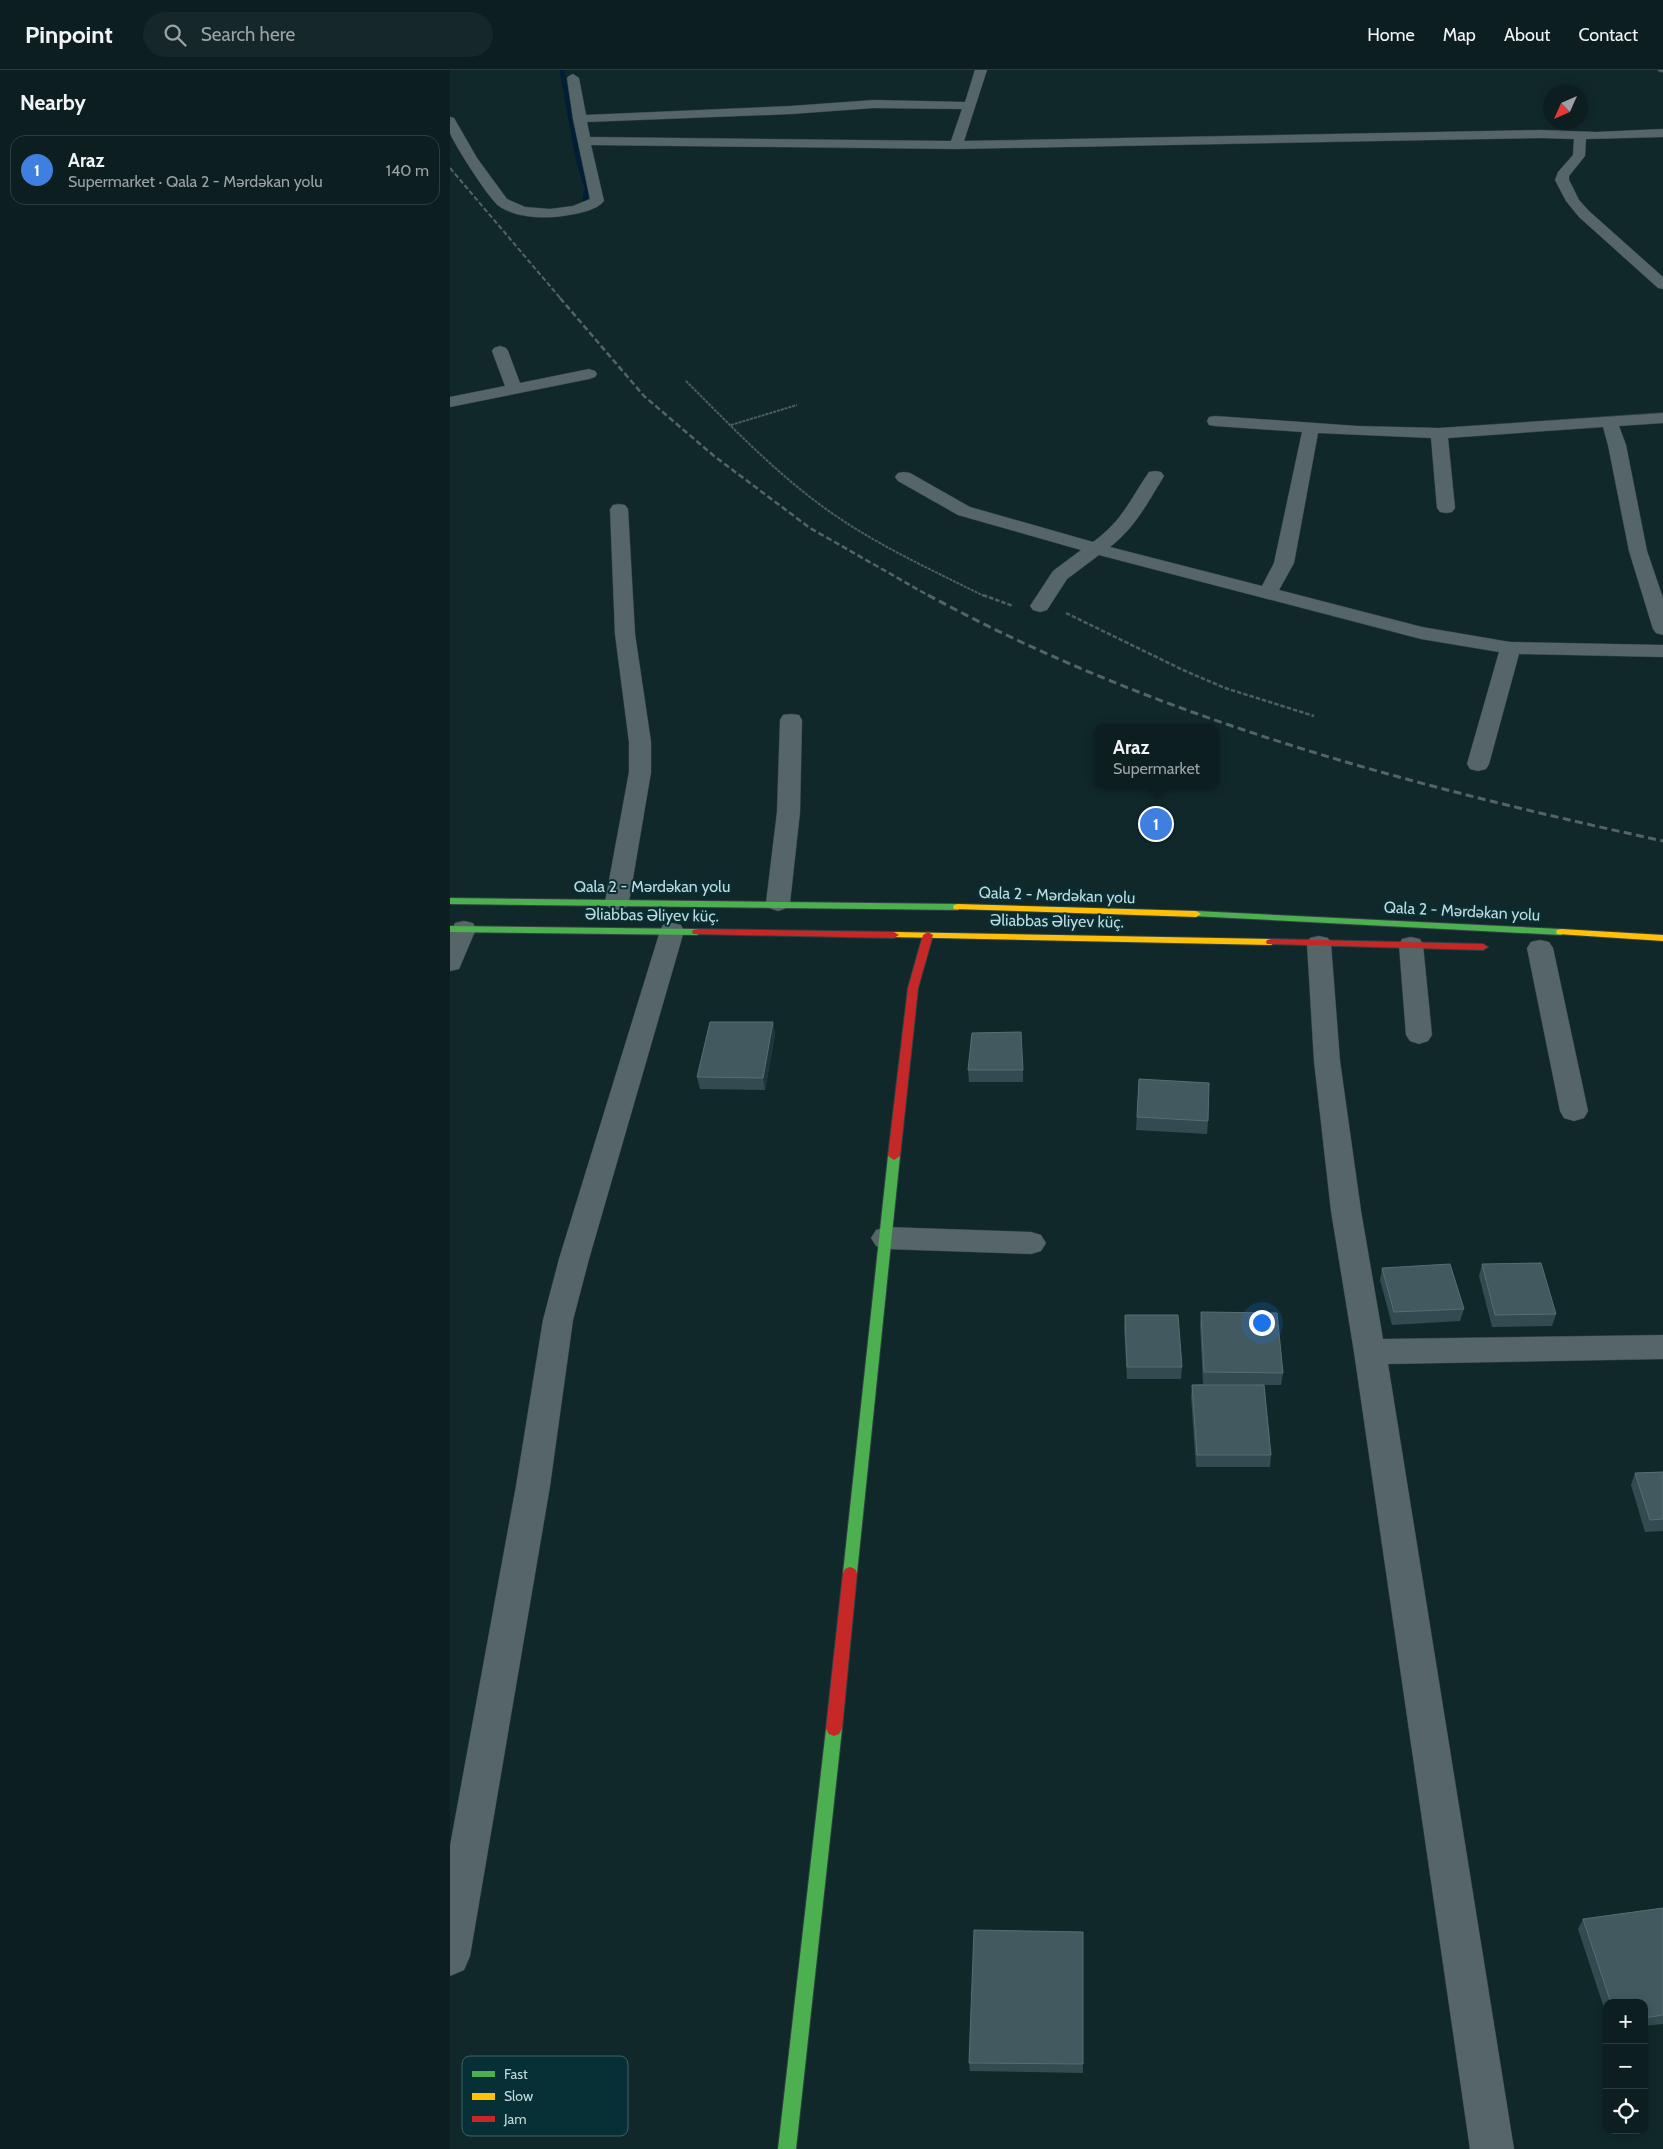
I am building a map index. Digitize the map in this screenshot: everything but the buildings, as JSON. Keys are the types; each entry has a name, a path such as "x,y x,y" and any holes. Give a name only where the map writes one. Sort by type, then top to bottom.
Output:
{"main road":[{"name":"Qala 2 - Mərdəkan yolu","path":"450,901 778,903 1328,920 1663,938"},
{"name":"Əliabbas Əliyev küç.","path":"457,929 928,935 1490,947"},
{"path":"788,2149 913,988 928,935"}],"street":[{"path":"957,145 958,134 978,83 981,70"},
{"path":"450,121 471,158 502,202 528,212 569,210 586,207 597,201 572,78"},
{"path":"579,118 791,110 874,104 969,106"},
{"path":"584,141 957,145 1541,134 1580,136 1663,134"},
{"path":"1580,136 1579,156 1563,175 1562,180 1573,201 1584,214 1663,285"},
{"path":"500,351 515,390"},
{"path":"450,402 589,374"},
{"path":"1215,421 1310,428 1439,433 1663,418"},
{"path":"1609,421 1617,446 1638,551 1663,628"},
{"path":"1268,593 1284,563 1310,428"},
{"path":"1439,433 1446,508"},
{"path":"1040,606 1060,575 1117,533 1128,520 1155,476"},
{"path":"904,477 964,511 1097,549 1421,633 1510,648 1663,651"},
{"path":"617,902 640,772 640,742 625,634 620,509"},
{"path":"1478,764 1510,648"},
{"path":"778,903 788,835 792,760 791,720"},
{"path":"450,963 457,929"},
{"path":"450,1956 533,1486 558,1320 672,931"},
{"path":"1319,944 1328,1070 1346,1210 1370,1352 1492,2149"},
{"path":"1411,945 1419,1036"},
{"path":"1540,948 1574,1111"},
{"path":"886,1238 1030,1243"},
{"path":"1370,1352 1663,1347"}],"path":[{"path":"686,382 766,459 837,516 888,548 995,601 1009,605 1040,606 1060,611 1225,688 1314,716"},
{"path":"731,425 797,405"}],"waterway":[{"path":"562,70 578,159 587,188 585,200"}],"railway":[{"path":"450,168 561,299"},
{"path":"560,298 644,396 714,456 810,528 931,597"},
{"path":"928,595 1015,639 1104,678 1194,713 1286,744 1474,797 1663,841"}],"traffic: fast":[{"path":"450,901 958,907"},
{"path":"1196,914 1561,932"},
{"path":"450,929 697,932"},
{"path":"850,1573 894,1156"},
{"path":"787,2149 834,1729"}],"traffic: slow":[{"path":"958,907 1196,914"},
{"path":"1561,932 1663,938"},
{"path":"894,935 1271,942"}],"traffic: jam":[{"path":"697,932 894,935"},
{"path":"894,1156 913,988 928,935"},
{"path":"1271,942 1483,947"},
{"path":"834,1729 850,1573"}],"place":[{"name":"Araz","path":"1156,824"}]}
